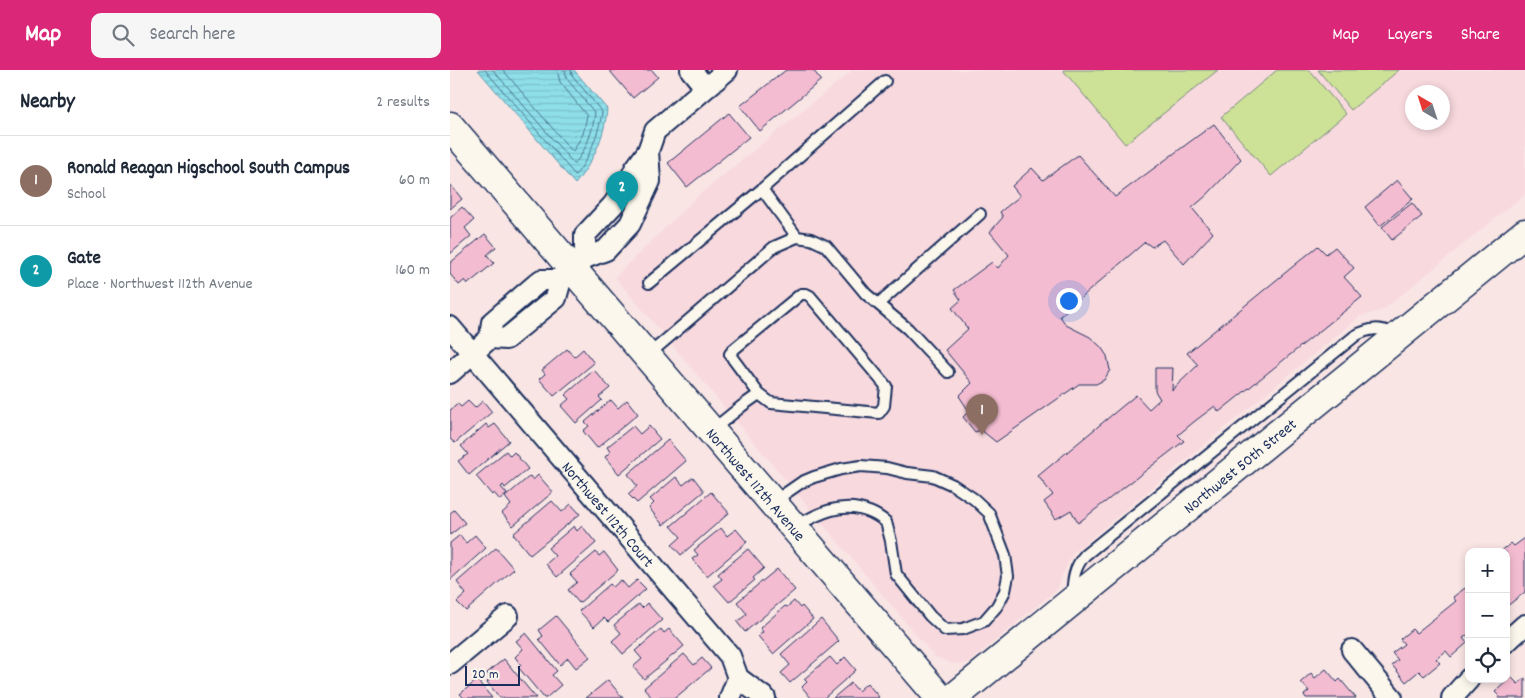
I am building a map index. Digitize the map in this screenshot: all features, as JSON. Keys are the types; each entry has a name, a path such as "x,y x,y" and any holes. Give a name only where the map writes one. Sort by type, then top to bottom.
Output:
{"street":[{"path":"691,70 705,87"},
{"path":"450,373 490,338 506,339 556,298 574,269 585,235 613,205 637,188 636,169 648,151 655,131 727,70"},
{"name":"Northwest 112th Avenue","path":"450,126 940,698"},
{"name":"Northwest 50th Street","path":"953,698 1525,233"},
{"name":"Northwest 112th Court","path":"450,328 730,656 738,678"},
{"path":"454,653 508,616"},
{"path":"1510,638 1525,625"},
{"path":"1352,650 1392,698"},
{"path":"730,698 738,678 764,698"},
{"path":"1452,698 1465,683"}],"lane":[{"path":"649,283 762,189 886,81"},
{"path":"762,189 797,237"},
{"path":"878,304 980,214"},
{"path":"647,356 774,247 797,237 811,239 826,246 866,294 908,329 948,372"},
{"path":"801,294 810,296 886,386 884,406 879,413 770,403 759,394 730,354 801,294"},
{"path":"711,430 759,394"},
{"path":"773,502 802,482 841,468 862,466 887,468 933,476 953,484 989,513 1005,555 1008,576 1005,591 997,606 984,621 963,629 944,630 896,574 886,522 870,512 856,508 834,508 806,520 794,528"}],"shaded area":[{"path":"853,70 1525,70 1525,194 1383,310 1360,316 1073,553 1057,589 972,660 962,664 950,663 934,656 615,277 699,195"}],"green space":[{"path":"1063,70 1218,70 1125,144"},
{"path":"1277,70 1309,70 1346,114 1271,176 1221,117"},
{"path":"1318,70 1399,70 1351,110"}],"water":[{"path":"478,70 574,70 607,109 604,130 597,149 575,184"}],"building":[{"path":"609,70 652,70 658,77 633,98"},
{"path":"786,70 813,70 821,80 760,131 740,106"},
{"path":"729,113 749,137 687,187 668,163"},
{"path":"1214,124 1241,159 1192,208 1213,233 1184,264 1163,240 1152,247 1145,242 1060,316 1066,325 1090,337 1101,347 1107,356 1110,370 1104,380 1096,384 1079,384 996,442 981,430 975,432 963,417 969,411 959,396 972,383 945,350 968,329 952,308 961,300 954,290 992,262 998,268 1009,255 990,232 1003,217 1000,212 1020,196 1012,186 1032,168 1043,180 1078,155 1115,197"},
{"path":"1397,180 1413,199 1380,226 1365,207"},
{"path":"450,184 462,199 450,209"},
{"path":"1412,203 1422,216 1392,240 1382,227"},
{"path":"462,207 474,220 465,228 471,236 450,254 450,218"},
{"path":"485,234 496,247 487,255 494,263 468,284 465,280 459,285 450,274 450,263"},
{"path":"1318,246 1326,254 1335,247 1354,268 1344,277 1362,297 1219,412 1215,406 1195,421 1178,435 1184,441 1078,523 1071,510 1056,519 1044,502 1053,495 1038,476 1136,395 1149,409 1160,399 1155,391 1155,368 1173,368 1172,390 1198,365 1187,353"},
{"path":"567,349 574,357 583,349 594,363 554,396 539,379 545,374 542,370"},
{"path":"594,370 610,388 599,397 602,400 576,423 561,406 569,399 565,395"},
{"path":"611,400 618,408 627,400 638,414 597,448 583,431 589,426 585,422"},
{"path":"468,401 475,408 483,401 492,412 455,443 450,439 450,410 458,404 461,407"},
{"path":"486,424 489,428 495,424 509,441 469,475 458,461 468,454 461,446"},
{"path":"633,426 640,434 649,426 660,439 619,474 605,457 610,452 607,447"},
{"path":"668,440 686,461 637,503 628,494 637,486 628,474"},
{"path":"506,451 510,456 514,452 528,469 505,488 503,485 501,487 507,494 500,500 494,493 492,495 476,476"},
{"path":"538,475 553,492 513,526 502,513 511,505 505,497 530,476 533,480"},
{"path":"676,477 683,485 693,477 704,491 663,525 649,508 654,503 650,499"},
{"path":"711,492 729,513 681,555 672,545 681,537 671,526"},
{"path":"552,501 562,512 571,504 580,514 530,555 513,534"},
{"path":"454,510 465,523 450,535 450,513"},
{"path":"574,526 577,531 582,526 596,543 557,577 546,564 555,556 548,548"},
{"path":"721,528 727,536 736,529 747,542 707,576 692,559 698,555 694,550"},
{"path":"460,535 466,543 475,535 486,548 450,580 450,543"},
{"path":"1525,538 1525,592 1510,604 1510,548 1505,548 1511,543 1514,546"},
{"path":"496,548 514,569 466,611 457,602 466,594 457,582"},
{"path":"748,549 764,568 753,578 755,580 729,602 714,585 722,579 718,574"},
{"path":"596,552 599,556 604,552 618,570 579,603 568,590 577,582 570,574"},
{"path":"777,569 795,590 745,632 737,622 747,614 737,602"},
{"path":"621,580 628,588 637,580 646,589 608,622 604,618 594,627 579,611 610,584 613,587"},
{"path":"1465,588 1465,637 1463,638 1465,645 1451,657 1446,651 1436,659 1440,663 1424,676 1419,671 1406,682 1392,665 1398,660 1392,653 1404,644 1400,639 1412,629 1416,633 1456,601 1453,597"},
{"path":"794,601 800,608 802,606 813,619 773,654 758,636 763,632 760,628 785,606 787,607"},
{"path":"647,603 662,620 623,654 612,641 621,633 614,625 639,604 642,608"},
{"path":"556,616 590,657 576,668 568,658 560,665 539,639 543,636 539,630"},
{"path":"821,619 839,641 790,683 781,673 790,665 781,654"},
{"path":"661,629 664,633 669,629 684,646 644,679 633,667 642,659 635,651"},
{"path":"526,633 557,671 552,675 561,685 546,698 518,667 521,665 515,657 523,649 516,641"},
{"path":"684,654 694,665 702,658 711,668 675,698 652,698 644,688"},
{"path":"830,657 837,665 845,657 856,670 824,698 811,698 802,687 807,682 804,679"},
{"path":"504,659 536,698 500,698 487,682 491,679 487,673"},
{"path":"1326,669 1337,682 1340,679 1356,698 1306,698 1304,695 1309,691 1301,682 1311,673 1315,678"},
{"path":"1510,678 1518,684 1525,678 1525,698 1498,698 1499,696 1495,692 1505,683 1510,683"},
{"path":"477,680 492,698 464,698 460,694"},
{"path":"608,680 623,698 586,698"},
{"path":"851,683 858,691 867,683 879,697 833,698"}],"place":[{"name":"Gate","path":"622,212"},
{"name":"Ronald Reagan Higschool South Campus","path":"982,435"}]}
